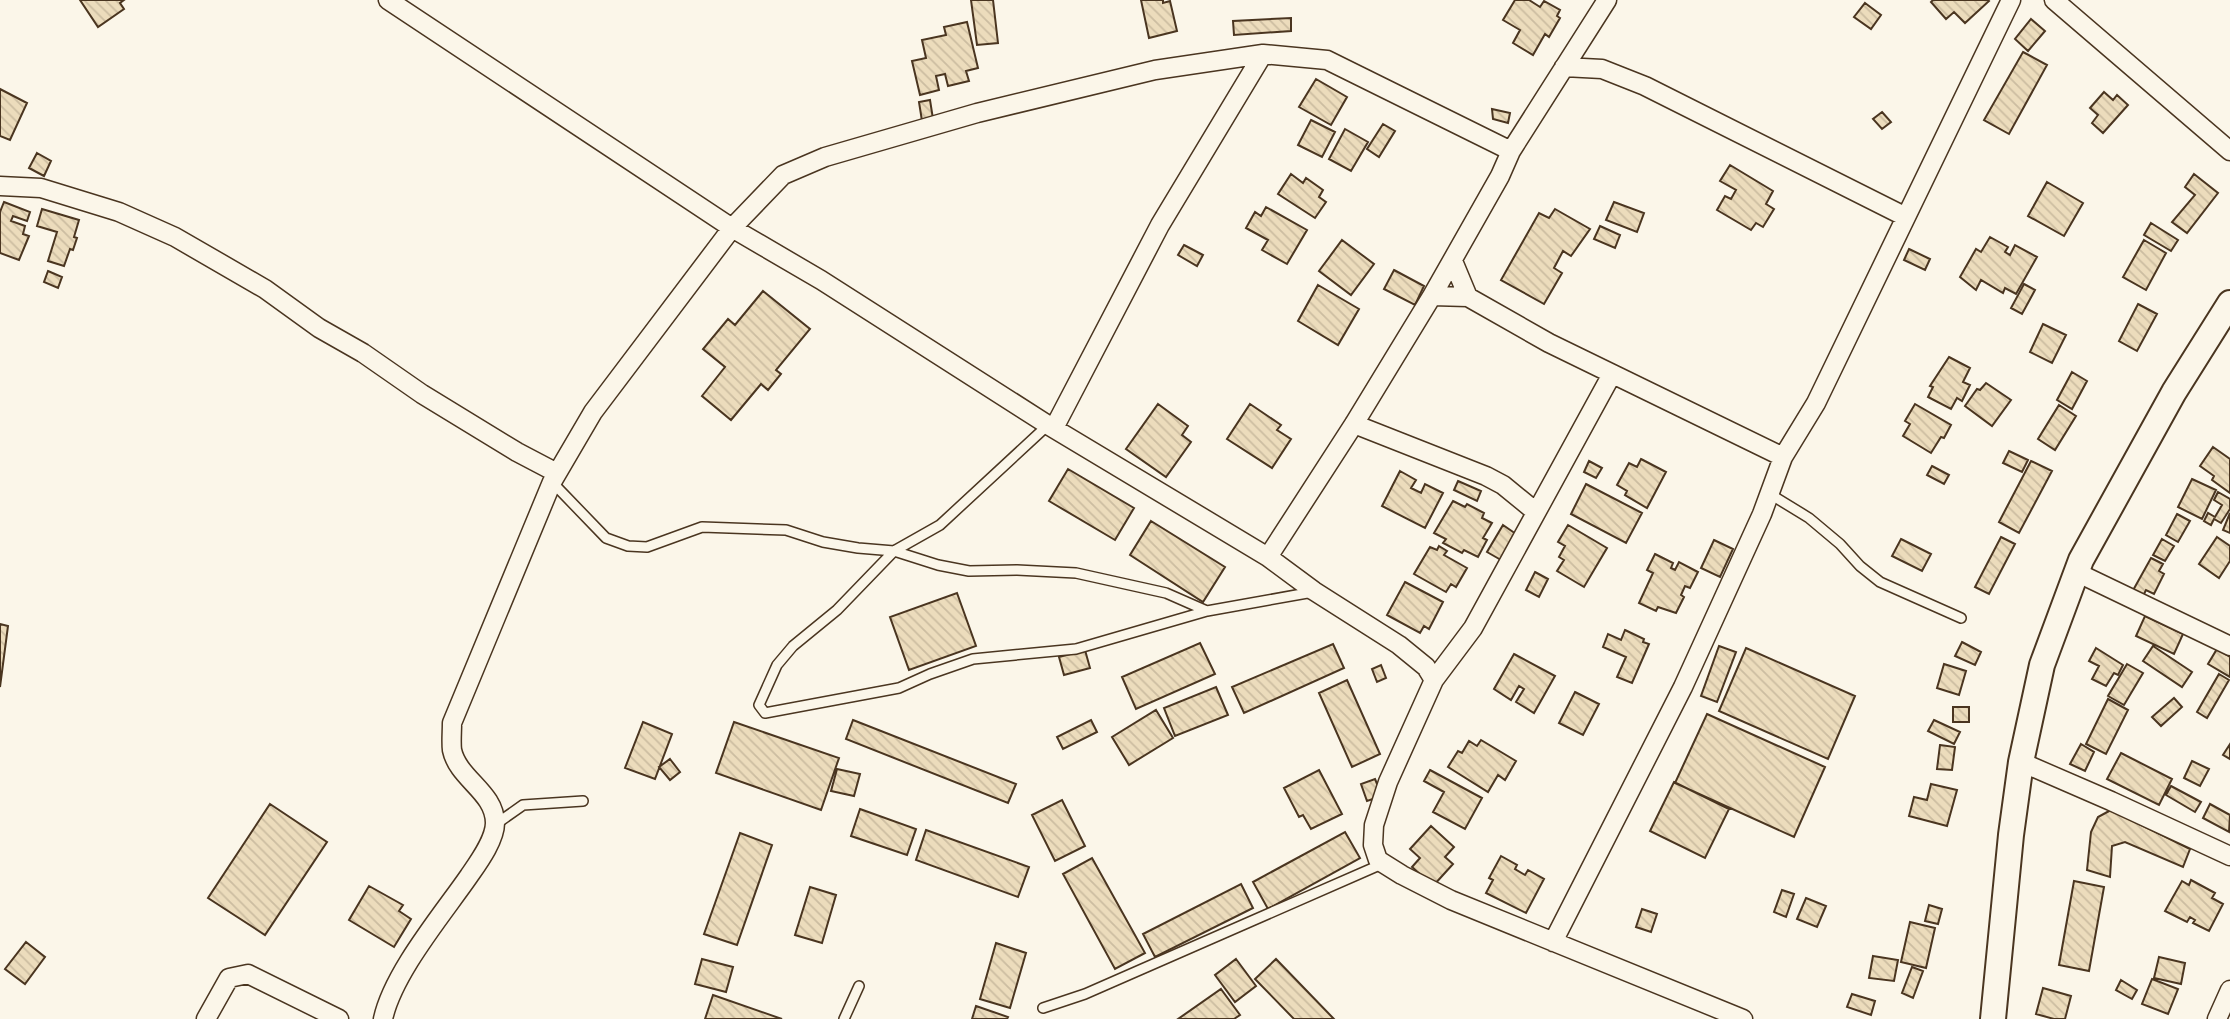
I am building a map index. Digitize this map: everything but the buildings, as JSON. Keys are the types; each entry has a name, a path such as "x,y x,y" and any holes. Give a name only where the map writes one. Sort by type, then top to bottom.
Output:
{"main road":[{"path":"1993,1019 2021,762 2042,665 2076,572 2175,392 2230,303"}],"street":[{"path":"388,0 732,228 821,280 1051,426 1268,557 1314,591 1399,645 1426,667 1434,680"},
{"path":"1268,557 1432,296 1500,176 1511,151 1606,0"},
{"path":"1553,942 1683,687 1770,494 1783,457 1816,403 2011,0"},
{"path":"2054,0 2230,150"},
{"path":"1051,426 1160,225 1264,54"},
{"path":"383,1019 404,971 486,851 496,824 490,802 465,774 452,752 452,723 555,477 593,412 732,228 783,175 825,157 977,113 1142,73 1264,54 1327,60 1511,151"},
{"path":"1564,67 1602,69 1645,86 1906,216"},
{"path":"0,186 41,188 119,212 175,237 265,289 319,328 363,353 422,394 555,477"},
{"path":"1453,261 1468,297"},
{"path":"1432,296 1468,297 1549,343 1783,457"},
{"path":"1612,373 1473,628 1434,680 1388,782 1374,825 1373,845 1378,860 1451,900 1743,1019"},
{"path":"1354,424 1503,485 1535,512"},
{"path":"2076,572 2230,646"},
{"path":"2021,762 2230,856"},
{"path":"206,1019 229,978 248,974 339,1019"},
{"path":"2217,1019 2230,990"}],"lane":[{"path":"1051,426 940,525 894,551 837,610 793,646 777,665 759,705 765,713 899,688 973,659 1076,649 1207,611 1314,591"},
{"path":"555,477 606,538 628,546 647,547 702,527 786,530 823,542 894,551 938,565 969,571 1076,573 1166,593 1207,611"},
{"path":"1770,494 1809,518 1880,582 1961,618"},
{"path":"496,824 523,805 583,801"},
{"path":"1044,1008 1085,994 1383,863"},
{"path":"844,1019 859,986"}]}
